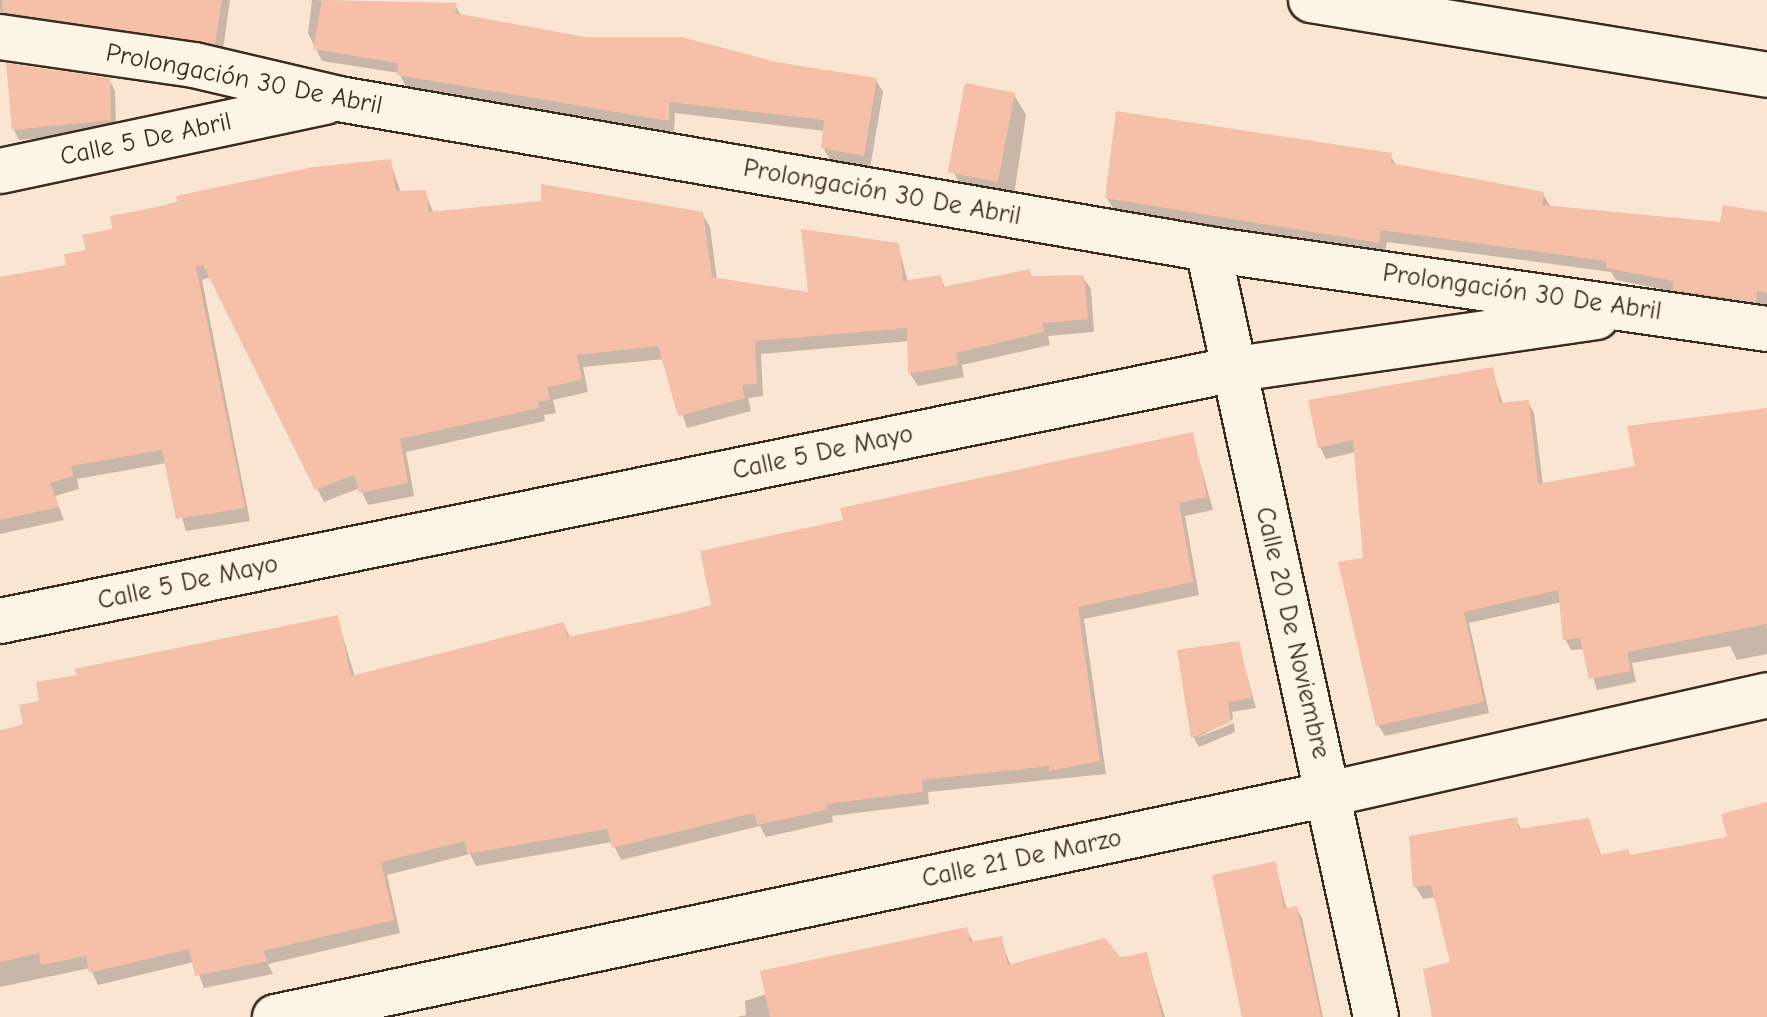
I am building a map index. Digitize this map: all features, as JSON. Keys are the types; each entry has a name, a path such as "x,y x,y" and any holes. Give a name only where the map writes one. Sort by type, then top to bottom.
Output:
{"main road":[{"path":"1311,0 1767,75"},
{"name":"Prolongación 30 De Abril","path":"0,37 194,65 339,99 1208,249 1767,329"},
{"name":"Calle 5 De Abril","path":"0,171 339,99"},
{"name":"Calle 20 De Noviembre","path":"1208,249 1230,370 1329,794 1376,1017"},
{"name":"Calle 5 De Mayo","path":"0,621 1230,370 1650,310"},
{"name":"Calle 21 De Marzo","path":"275,1017 1329,794 1767,695"}],"building":[{"path":"2,0 222,0 215,44 3,12"},
{"path":"322,0 457,3 455,13 585,37 682,37 776,62 877,78 864,156 821,148 824,120 669,102 669,121 397,75 398,63 313,49"},
{"path":"6,63 110,78 111,120 12,130"},
{"path":"965,83 1015,93 998,182 948,172"},
{"path":"1116,111 1392,153 1391,163 1544,192 1542,205 1720,222 1723,205 1767,212 1767,293 1757,291 1756,302 1673,290 1673,281 1606,268 1606,261 1381,230 1379,243 1105,198"},
{"path":"391,159 396,191 426,190 429,212 541,201 541,184 703,212 712,277 808,292 801,229 899,243 903,281 941,275 943,287 1030,269 1031,276 1084,275 1088,319 1042,323 1044,332 956,353 958,365 908,374 907,328 755,341 757,384 742,385 745,398 678,416 658,346 577,355 582,380 547,387 550,400 538,402 539,408 400,439 408,483 359,493 354,475 315,490 203,265 196,267 245,508 176,519 162,450 71,466 73,476 50,483 59,507 0,520 0,277 66,265 64,254 86,250 82,235 112,229 110,216 178,203 176,196 313,167"},
{"path":"1493,367 1500,403 1529,400 1538,484 1635,466 1627,426 1767,408 1767,624 1627,652 1631,671 1589,679 1580,638 1563,640 1558,590 1464,612 1484,702 1376,726 1338,562 1363,558 1353,440 1318,448 1308,400"},
{"path":"1193,432 1207,497 1179,503 1193,582 1078,607 1100,761 1049,771 1049,766 922,780 923,792 826,804 827,810 757,825 754,813 612,848 607,829 467,854 465,841 381,862 394,920 263,951 268,961 195,976 189,949 89,973 86,956 41,965 39,953 0,962 0,730 23,725 19,705 39,701 36,682 77,675 74,669 338,615 351,676 564,622 567,637 673,615 711,605 700,551 843,520 840,508"},
{"path":"1239,641 1252,698 1228,702 1231,722 1191,738 1177,650"},
{"path":"1767,802 1767,1017 1432,1017 1423,969 1450,962 1431,885 1413,887 1409,836 1517,817 1519,829 1589,818 1600,855 1628,849 1630,855 1727,837 1721,814"},
{"path":"1276,861 1284,909 1297,906 1321,1017 1242,1017 1212,875"},
{"path":"967,927 970,942 1002,936 1008,965 1105,938 1121,958 1147,952 1162,1017 770,1017 760,971"}]}
